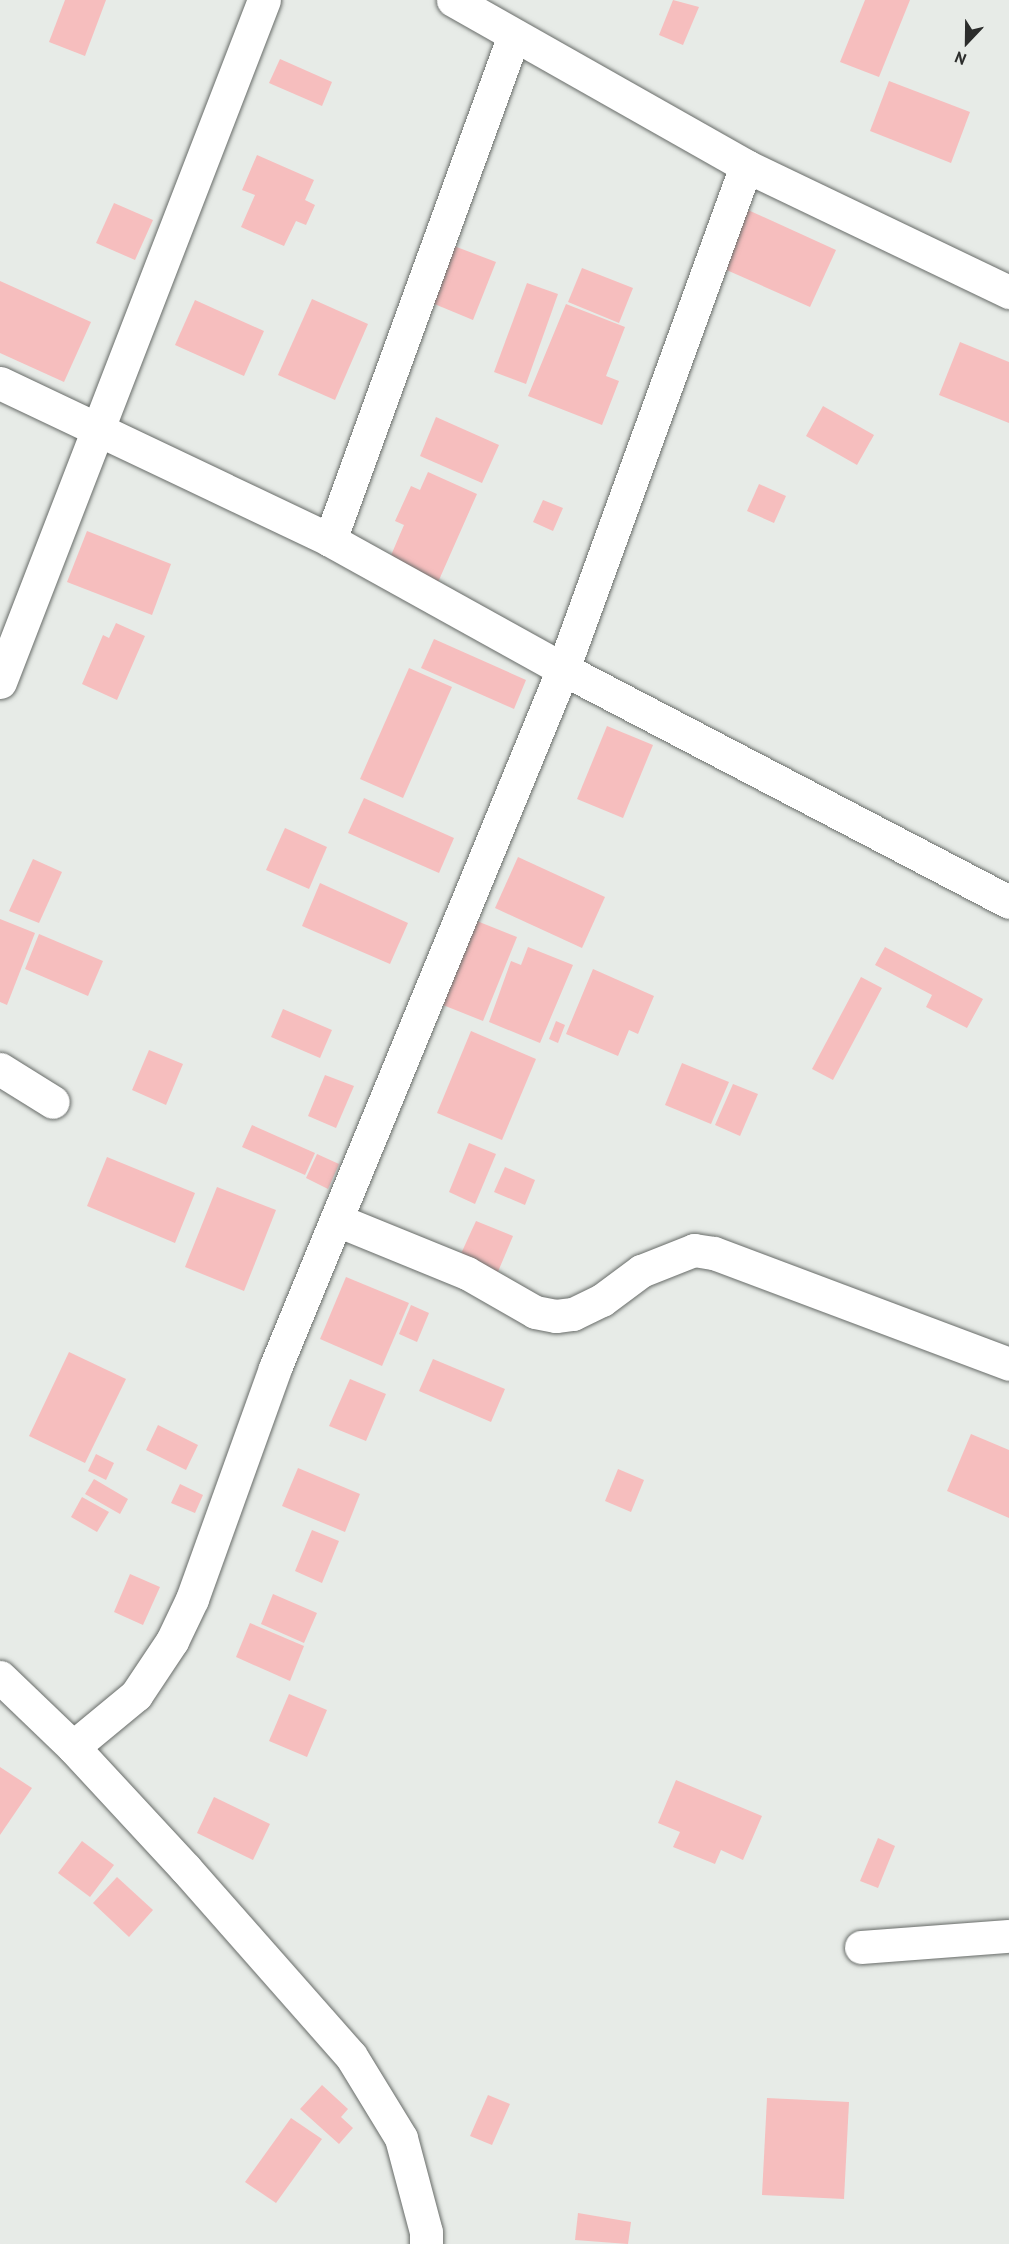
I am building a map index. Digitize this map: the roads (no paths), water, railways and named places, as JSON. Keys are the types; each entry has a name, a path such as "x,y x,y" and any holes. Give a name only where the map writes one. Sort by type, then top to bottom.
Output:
{"street":[{"path":"0,682 96,428 264,0"},
{"path":"453,0 746,166 1009,292"},
{"path":"330,540 514,35"},
{"path":"73,1747 136,1695 172,1641 192,1599 275,1368 563,669 746,166"},
{"path":"0,382 330,540 563,669 1009,902"},
{"path":"0,1069 53,1102"},
{"path":"337,1220 467,1273 535,1312 556,1316 573,1314 602,1300 641,1271 694,1250 714,1253 1009,1364"},
{"path":"0,1677 73,1747 351,2056 401,2138 426,2232 426,2244"},
{"path":"861,1947 1009,1936"}]}
